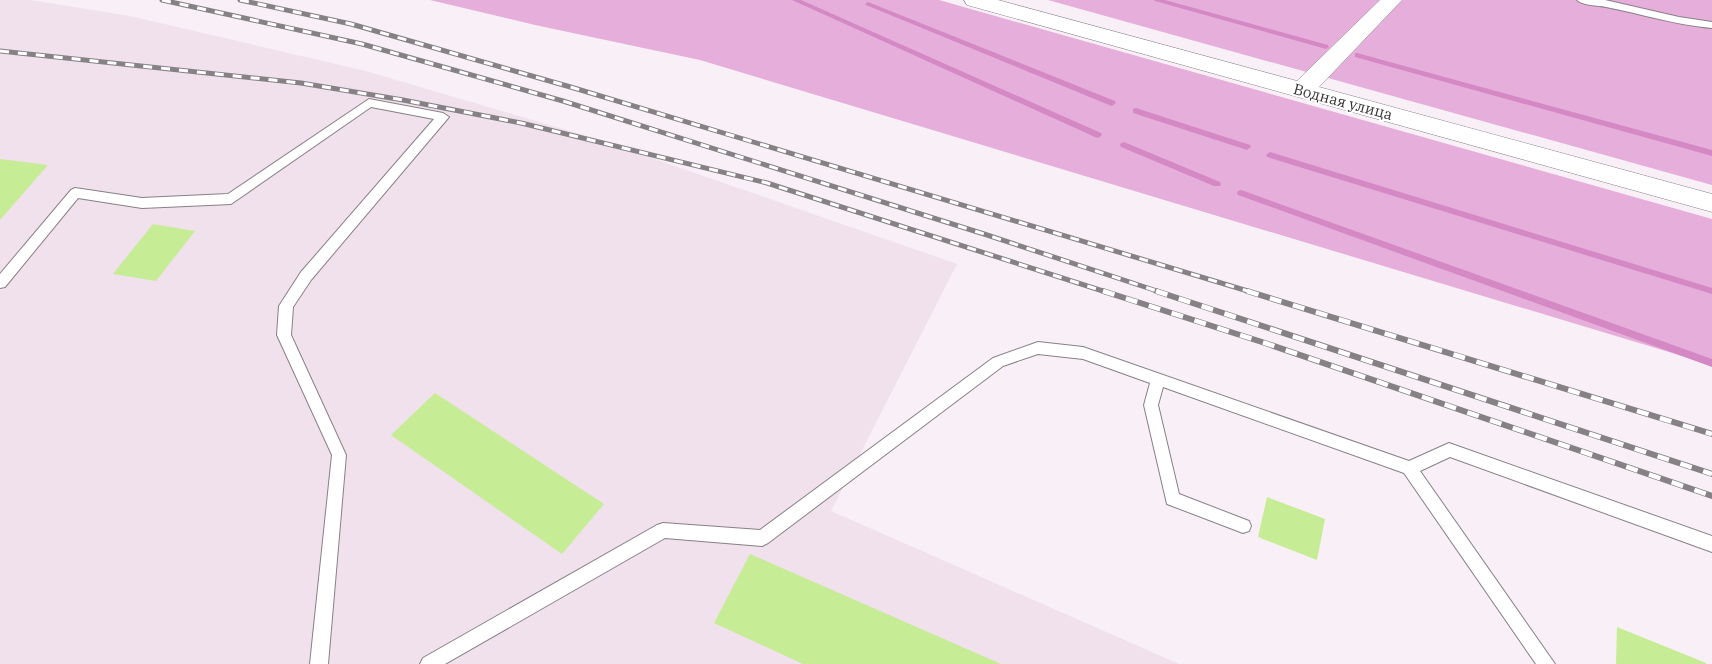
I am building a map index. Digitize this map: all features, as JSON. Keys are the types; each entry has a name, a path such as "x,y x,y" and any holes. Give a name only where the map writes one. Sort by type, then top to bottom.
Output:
{"street":[{"name":"Водная улица","path":"974,0 1712,202"},
{"path":"1302,90 1392,0"}],"lane":[{"path":"1582,0 1607,2 1695,24 1712,25"},
{"path":"0,283 76,193 142,203 231,199 369,103 443,117 306,276 286,306 284,335 339,455 319,664"},
{"path":"429,664 663,530 762,538 998,362 1038,348 1083,352 1409,468 1546,664"},
{"path":"1158,378 1151,405 1172,499 1243,526"},
{"path":"1409,468 1449,450 1712,544"}],"shaded area":[{"path":"0,0 31,0 130,16 366,71 597,139 957,264 831,511 1179,664 0,664"},
{"path":"430,0 939,0 1712,219 1712,365 700,60 535,25"},
{"path":"1048,0 1712,0 1712,185"}],"building":[{"path":"0,159 48,165 0,220"},
{"path":"153,224 195,231 156,281 113,274"},
{"path":"435,393 604,504 562,554 391,435"},
{"path":"1267,497 1325,519 1317,560 1258,537"},
{"path":"750,554 1001,664 803,664 714,623"},
{"path":"1617,627 1706,663 1706,664 1616,664"}],"waterway":[{"path":"795,0 1098,135"},
{"path":"1157,0 1326,47"},
{"path":"868,4 1112,103"},
{"path":"1357,55 1712,153"},
{"path":"1136,111 1247,147"},
{"path":"1124,145 1217,184"},
{"path":"1270,155 1712,291"},
{"path":"1241,193 1712,363"}],"railway":[{"path":"162,0 362,44 563,101 984,234 1160,292"},
{"path":"240,0 351,24 574,88 1251,292"},
{"path":"0,51 301,83 403,100 521,123 767,183 1106,292"},
{"path":"1103,291 1265,343 1712,496"},
{"path":"1156,291 1712,474"},
{"path":"1247,291 1712,434"}]}
